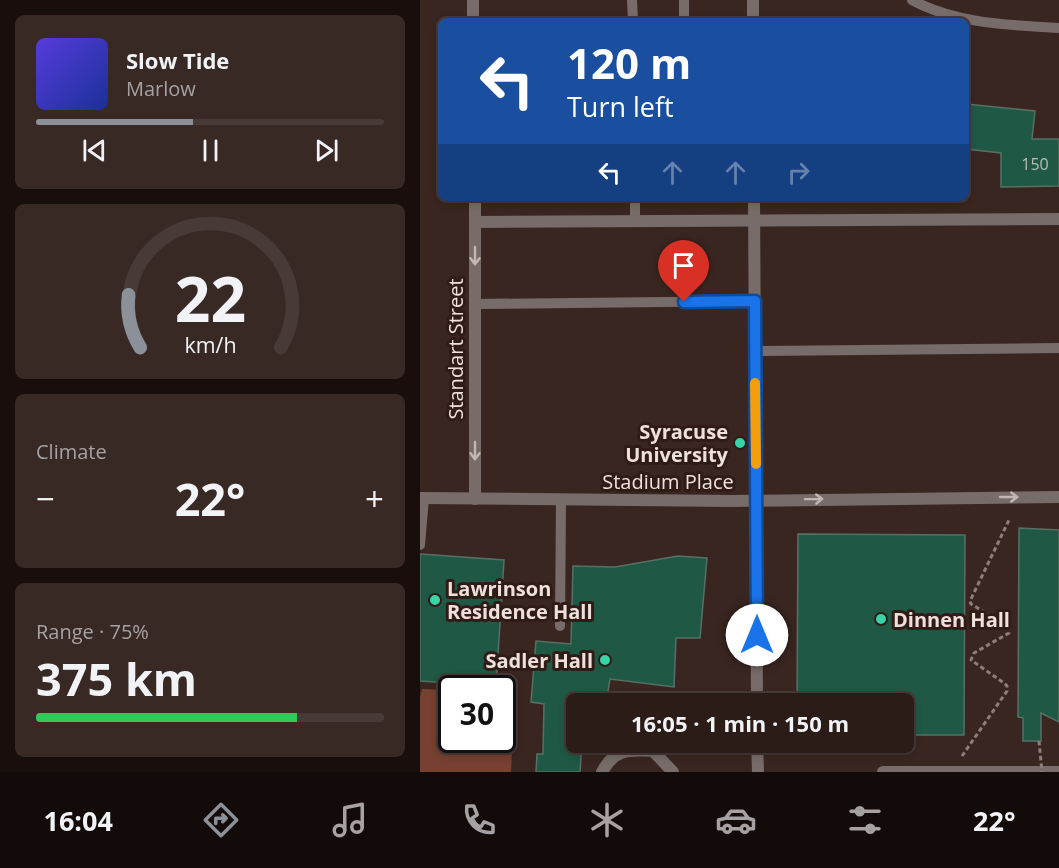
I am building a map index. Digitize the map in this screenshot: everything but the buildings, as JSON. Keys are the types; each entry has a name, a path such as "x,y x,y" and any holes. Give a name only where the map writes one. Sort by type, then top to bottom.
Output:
{"street":[{"path":"473,0 473,18"},
{"path":"753,0 753,18"},
{"name":"Standart Street","path":"475,201 475,499"},
{"path":"754,201 757,693"},
{"path":"475,222 1059,219"},
{"name":"Stadium Place","path":"422,498 756,500 1059,497"},
{"path":"602,772 609,760 627,749 653,751 673,772"},
{"path":"758,753 758,772"},
{"path":"883,772 1059,772"}],"lane":[{"path":"632,0 633,18"},
{"path":"684,0 684,18"},
{"path":"912,0 945,13 966,18"},
{"path":"969,19 994,24 1059,28"},
{"path":"634,201 635,221"},
{"path":"475,304 755,301"},
{"path":"755,351 1059,348"},
{"path":"420,545 422,498"},
{"path":"560,626 561,500"}],"path":[{"path":"962,756 1008,691 1004,683 971,660 974,653 1009,633 1009,627 971,604 970,601 1010,518"},
{"path":"1039,741 1042,772"}],"shaded area":[{"path":"422,689 438,690 438,753 512,753 511,772 420,772 420,697"}],"slow traffic":[{"path":"755,383 756,464"}],"place":[{"name":"Syracuse University","path":"740,443"},
{"name":"Lawrinson Residence Hall","path":"435,600"},
{"name":"Dinnen Hall","path":"881,619"},
{"name":"Sadler Hall","path":"605,660"}],"route":[{"path":"684,302 755,301 757,635"}]}
